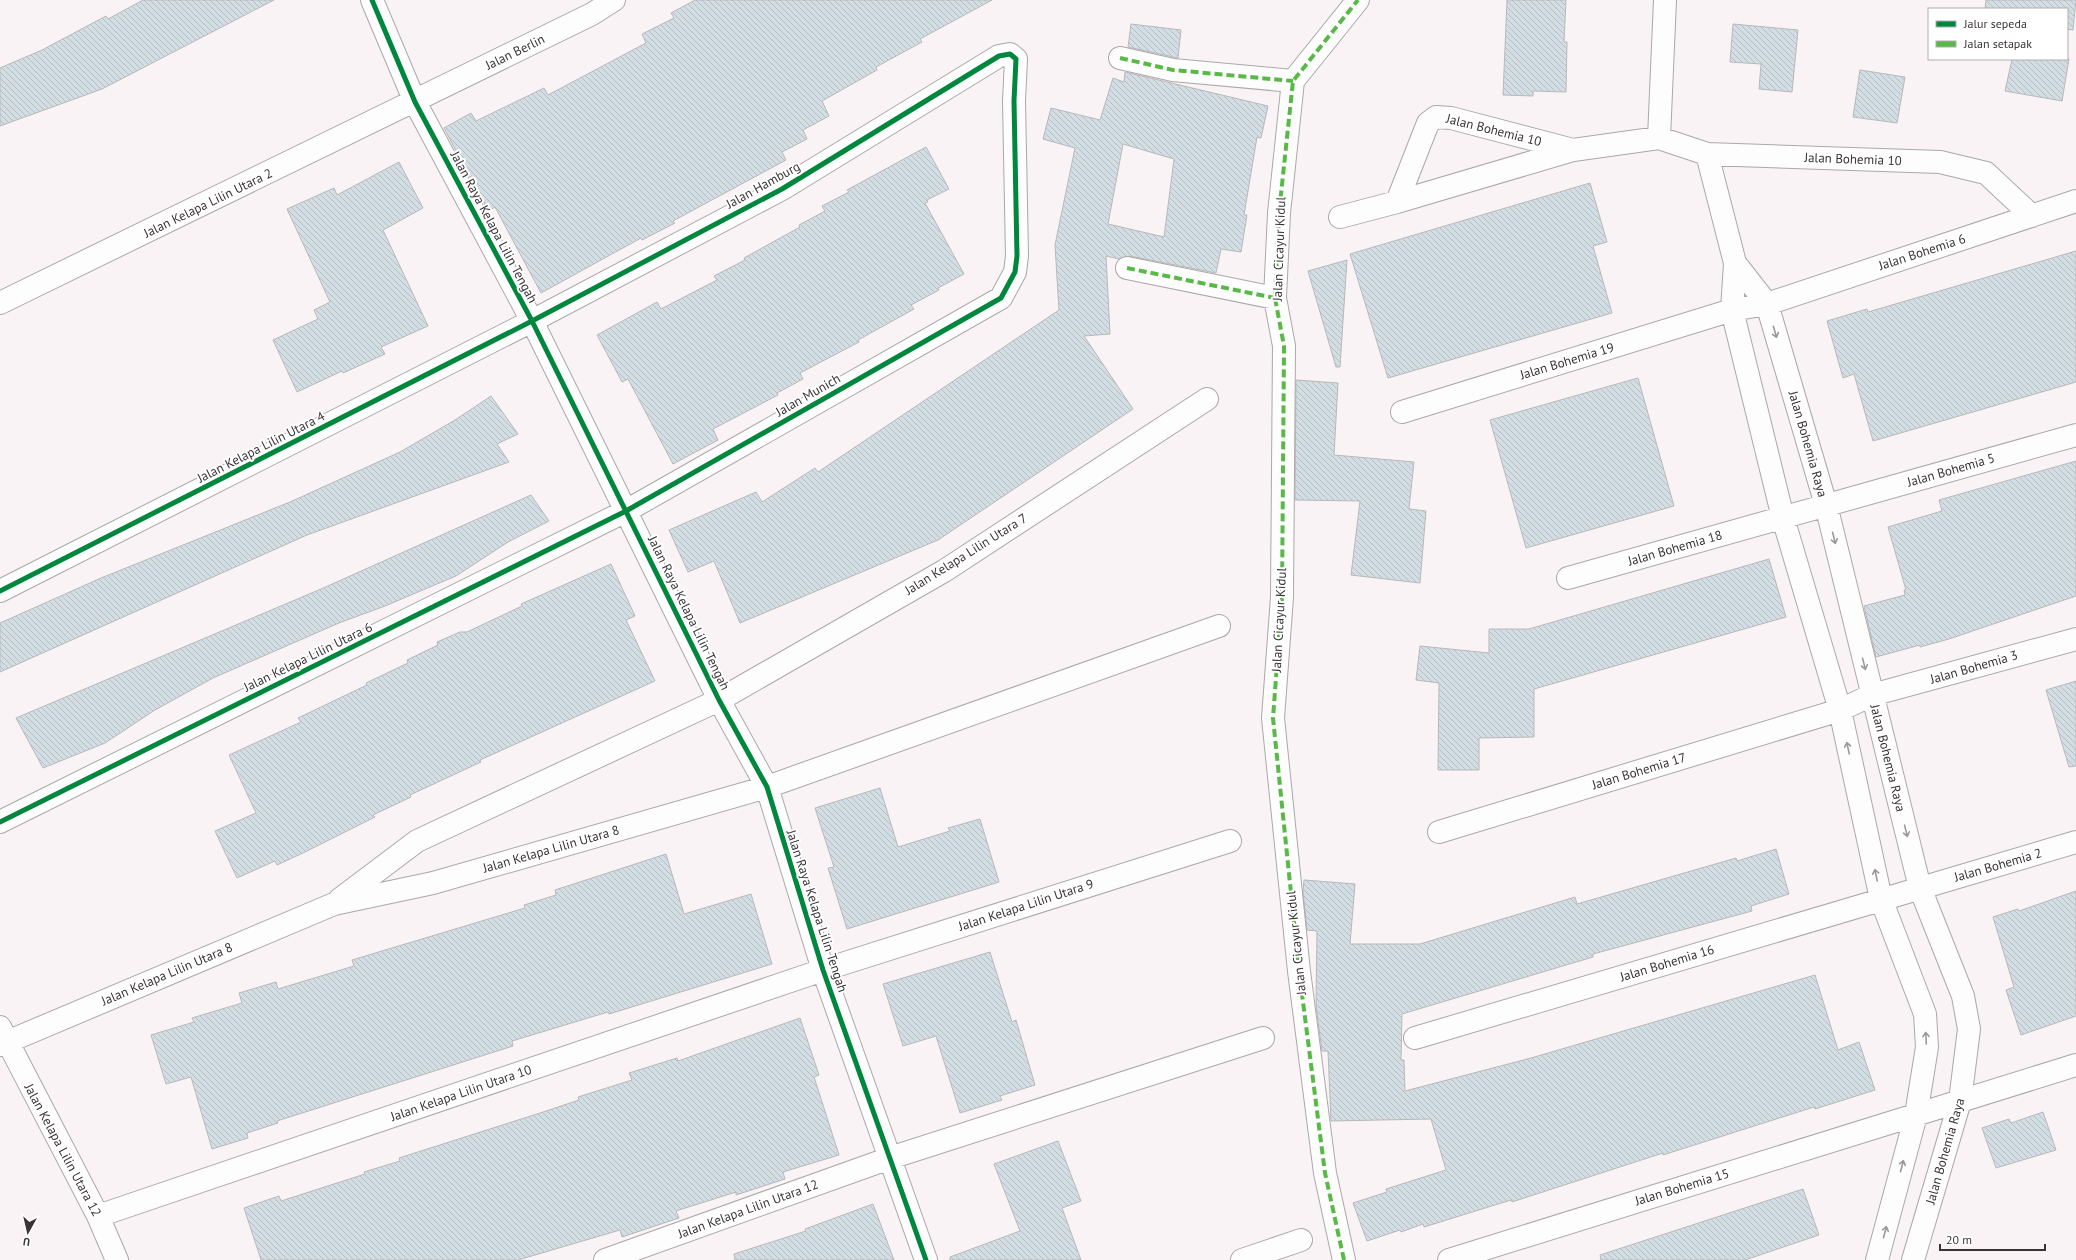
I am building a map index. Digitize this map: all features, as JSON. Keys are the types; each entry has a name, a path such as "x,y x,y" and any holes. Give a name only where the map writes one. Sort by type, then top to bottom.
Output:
{"street":[{"name":"Jalan Raya Kelapa Lilin Tengah","path":"372,0 416,102 532,321 719,700 767,787 823,970 926,1260"},
{"name":"Jalan Berlin","path":"416,102 592,14 614,0"},
{"path":"1120,58 1173,70 1293,81 1358,0"},
{"path":"1659,138 1665,0"},
{"name":"Jalan Hamburg","path":"532,321 782,189 999,56 1010,54 1016,59 1014,101 1017,256 1015,272 1001,298"},
{"name":"Jalan Cicayur Kidul","path":"1293,81 1279,213 1275,298 1284,346 1284,370 1282,597 1273,718 1298,971 1325,1173 1344,1260"},
{"name":"Jalan Kelapa Lilin Utara 2","path":"0,303 416,102"},
{"name":"Jalan Bohemia 10","path":"1397,202 1428,123 1436,117 1451,118 1573,150"},
{"name":"Jalan Bohemia 10","path":"1340,217 1397,202 1573,150 1659,138 1707,154 1940,162 1986,174 2032,216"},
{"name":"Jalan Bohemia Raya","path":"1707,154 1735,263 1732,310 1783,518 1840,710 1881,899 1925,1014 1927,1047 1916,1115 1877,1260"},
{"name":"Jalan Bohemia 6","path":"1732,310 1767,304 2076,201"},
{"name":"Jalan Bohemia Raya","path":"1735,263 1767,304 1826,505 1920,888 1963,996 1969,1029 1960,1101 1913,1260"},
{"path":"1127,268 1275,298"},
{"name":"Jalan Munich","path":"626,512 1001,298"},
{"name":"Jalan Bohemia 19","path":"1402,412 1732,310"},
{"name":"Jalan Kelapa Lilin Utara 4","path":"0,591 532,321"},
{"name":"Jalan Kelapa Lilin Utara 7","path":"719,700 944,571 1207,399"},
{"name":"Jalan Bohemia 5","path":"1783,518 2076,435"},
{"name":"Jalan Kelapa Lilin Utara 6","path":"0,822 626,512"},
{"name":"Jalan Bohemia 18","path":"1568,578 1783,518"},
{"path":"767,787 1219,626"},
{"name":"Jalan Bohemia 3","path":"1840,710 1872,695 2076,639"},
{"name":"Jalan Kelapa Lilin Utara 8","path":"334,904 417,841 719,700"},
{"name":"Jalan Bohemia 17","path":"1439,832 1840,710"},
{"name":"Jalan Kelapa Lilin Utara 8","path":"2,1038 334,904 433,883 767,787"},
{"name":"Jalan Kelapa Lilin Utara 9","path":"823,970 1230,841"},
{"name":"Jalan Bohemia 2","path":"1920,888 2076,842"},
{"name":"Jalan Bohemia 16","path":"1414,1038 1920,888"},
{"name":"Jalan Kelapa Lilin Utara 10","path":"98,1216 823,970"},
{"name":"Jalan Kelapa Lilin Utara 12","path":"2,1038 98,1216 117,1260"},
{"name":"Jalan Kelapa Lilin Utara 12","path":"605,1260 890,1158 1263,1038"},
{"name":"Jalan Bohemia 15","path":"1449,1260 2076,1065"},
{"path":"1242,1260 1301,1240"}],"building":[{"path":"143,0 274,0 102,89 0,126 0,68 42,50 106,16 108,19"},
{"path":"695,0 992,0 920,39 922,42 876,67 877,70 822,101 829,116 803,130 807,139 782,152 786,160 673,221 675,223 642,240 641,238 541,293 495,207 488,211 444,128 471,113 476,121 544,88 548,95 646,43 642,34 674,18 671,13"},
{"path":"1507,0 1566,0 1564,42 1567,42 1566,92 1533,91 1533,96 1503,95"},
{"path":"1986,0 2076,0 2073,30 2068,29 2068,8 1985,8"},
{"path":"1131,24 1181,30 1178,58 1128,47"},
{"path":"1733,24 1798,30 1792,92 1759,89 1761,64 1730,62"},
{"path":"2069,59 2062,101 2005,91 2012,60"},
{"path":"1860,70 1905,77 1897,123 1853,117"},
{"path":"1125,72 1268,106 1261,138 1257,137 1244,215 1247,215 1241,252 1221,249 1216,273 1129,256 1119,259 1106,256 1110,334 1084,336 1133,409 938,540 740,623 714,561 688,572 669,530 756,492 762,502 815,468 818,472 1059,310 1055,245 1075,148 1043,139 1051,108 1100,120 1113,78 1124,82","holes":["1123,144 1174,159 1164,237 1108,224"]},
{"path":"926,147 949,189 927,200 928,202 925,203 964,274 911,305 914,309 858,340 859,342 800,373 803,379 777,393 778,395 713,429 718,440 673,464 628,379 622,382 597,335 657,302 661,309 717,280 714,276 745,260 744,258 800,227 799,225 825,211 822,206 849,192 847,190"},
{"path":"399,162 423,208 383,230 428,326 381,347 385,354 343,373 342,371 297,392 273,340 318,319 314,310 330,302 287,209 334,188 337,195"},
{"path":"1590,183 1607,242 1593,246 1612,313 1388,378 1350,254"},
{"path":"2076,251 2076,382 1873,441 1854,374 1843,378 1827,321 1867,309 1868,312"},
{"path":"1347,260 1340,367 1336,367 1308,271"},
{"path":"1638,378 1674,506 1526,548 1490,420"},
{"path":"1296,380 1338,383 1334,455 1414,462 1409,509 1426,511 1420,583 1351,575 1360,501 1295,500"},
{"path":"491,396 518,434 497,444 509,462 307,535 0,672 0,623 101,578 290,502 400,452 455,420"},
{"path":"2076,461 2076,596 1949,639 1876,657 1864,606 1905,595 1904,590 1906,590 1888,527 1942,511 1939,500"},
{"path":"531,495 549,521 508,542 456,576 385,606 339,623 213,678 155,710 105,743 43,768 16,718 321,589"},
{"path":"1769,559 1786,617 1534,689 1534,737 1479,738 1479,770 1438,770 1439,683 1416,680 1420,646 1489,653 1489,629 1529,629"},
{"path":"611,564 635,616 626,620 655,681 480,760 481,762 410,795 411,797 373,815 375,817 303,853 277,865 275,861 237,878 215,831 256,813 229,755 301,722 298,718 367,685 366,683 408,663 407,660 438,645 437,642 460,632 467,632 522,606 521,604"},
{"path":"2076,681 2076,766 2069,767 2046,690"},
{"path":"880,788 898,847 950,831 948,828 980,819 999,882 847,929 828,868 834,867 815,808"},
{"path":"1776,849 1789,894 1751,906 1752,911 1593,954 1593,957 1402,1014 1401,1060 1404,1060 1405,1091 1531,1058 1815,975 1838,1050 1859,1042 1875,1090 1815,1109 1814,1107 1663,1155 1663,1153 1512,1202 1511,1200 1424,1227 1423,1224 1401,1232 1400,1230 1367,1241 1353,1203 1387,1192 1386,1189 1446,1170 1431,1119 1331,1121 1328,1051 1322,1051 1316,1006 1317,931 1307,930 1303,891 1304,880 1355,884 1350,944 1420,944 1575,897 1577,904 1736,858 1737,861"},
{"path":"666,854 684,914 751,894 772,964 609,1014 608,1012 512,1041 513,1046 277,1121 278,1123 247,1133 248,1138 212,1149 191,1077 166,1084 151,1035 194,1022 192,1018 242,1003 239,993 276,982 278,989 354,966 352,960 525,908 524,905 556,895 555,890"},
{"path":"2076,891 2076,1016 2021,1035 2006,990 2014,987 1993,917 2018,909 2019,911"},
{"path":"990,952 1012,1022 1016,1020 1035,1085 1000,1096 1002,1100 960,1113 936,1036 903,1046 883,984"},
{"path":"800,1018 819,1075 814,1077 839,1155 783,1172 785,1179 736,1195 736,1192 676,1211 679,1218 622,1237 620,1230 518,1260 261,1260 244,1208 279,1196 281,1201 365,1174 364,1172 400,1161 399,1158 579,1100 578,1097 632,1080 629,1073 677,1058 678,1061"},
{"path":"2043,1112 2056,1150 1996,1168 1982,1128 2009,1119 2011,1123"},
{"path":"1058,1141 1081,1201 1062,1208 1081,1260 950,1260 950,1257 1020,1231 994,1164"},
{"path":"1803,1189 1819,1235 1745,1260 1601,1260 1600,1255"},
{"path":"873,1204 894,1260 735,1260 734,1254 806,1231 805,1229"}],"marked path":[{"path":"1344,1260 1325,1173 1299,971 1273,718 1282,597 1284,346 1275,298 1279,213 1293,81 1358,0"},
{"path":"1120,58 1173,70 1293,81"},
{"path":"1127,268 1275,298"}],"cycle path":[{"path":"372,0 415,102 532,321 719,700 767,787 823,970 926,1260"},
{"path":"0,591 532,321 782,189 999,56 1010,54 1016,59 1014,101 1017,256 1015,272 1001,298 626,511 0,822"}]}
